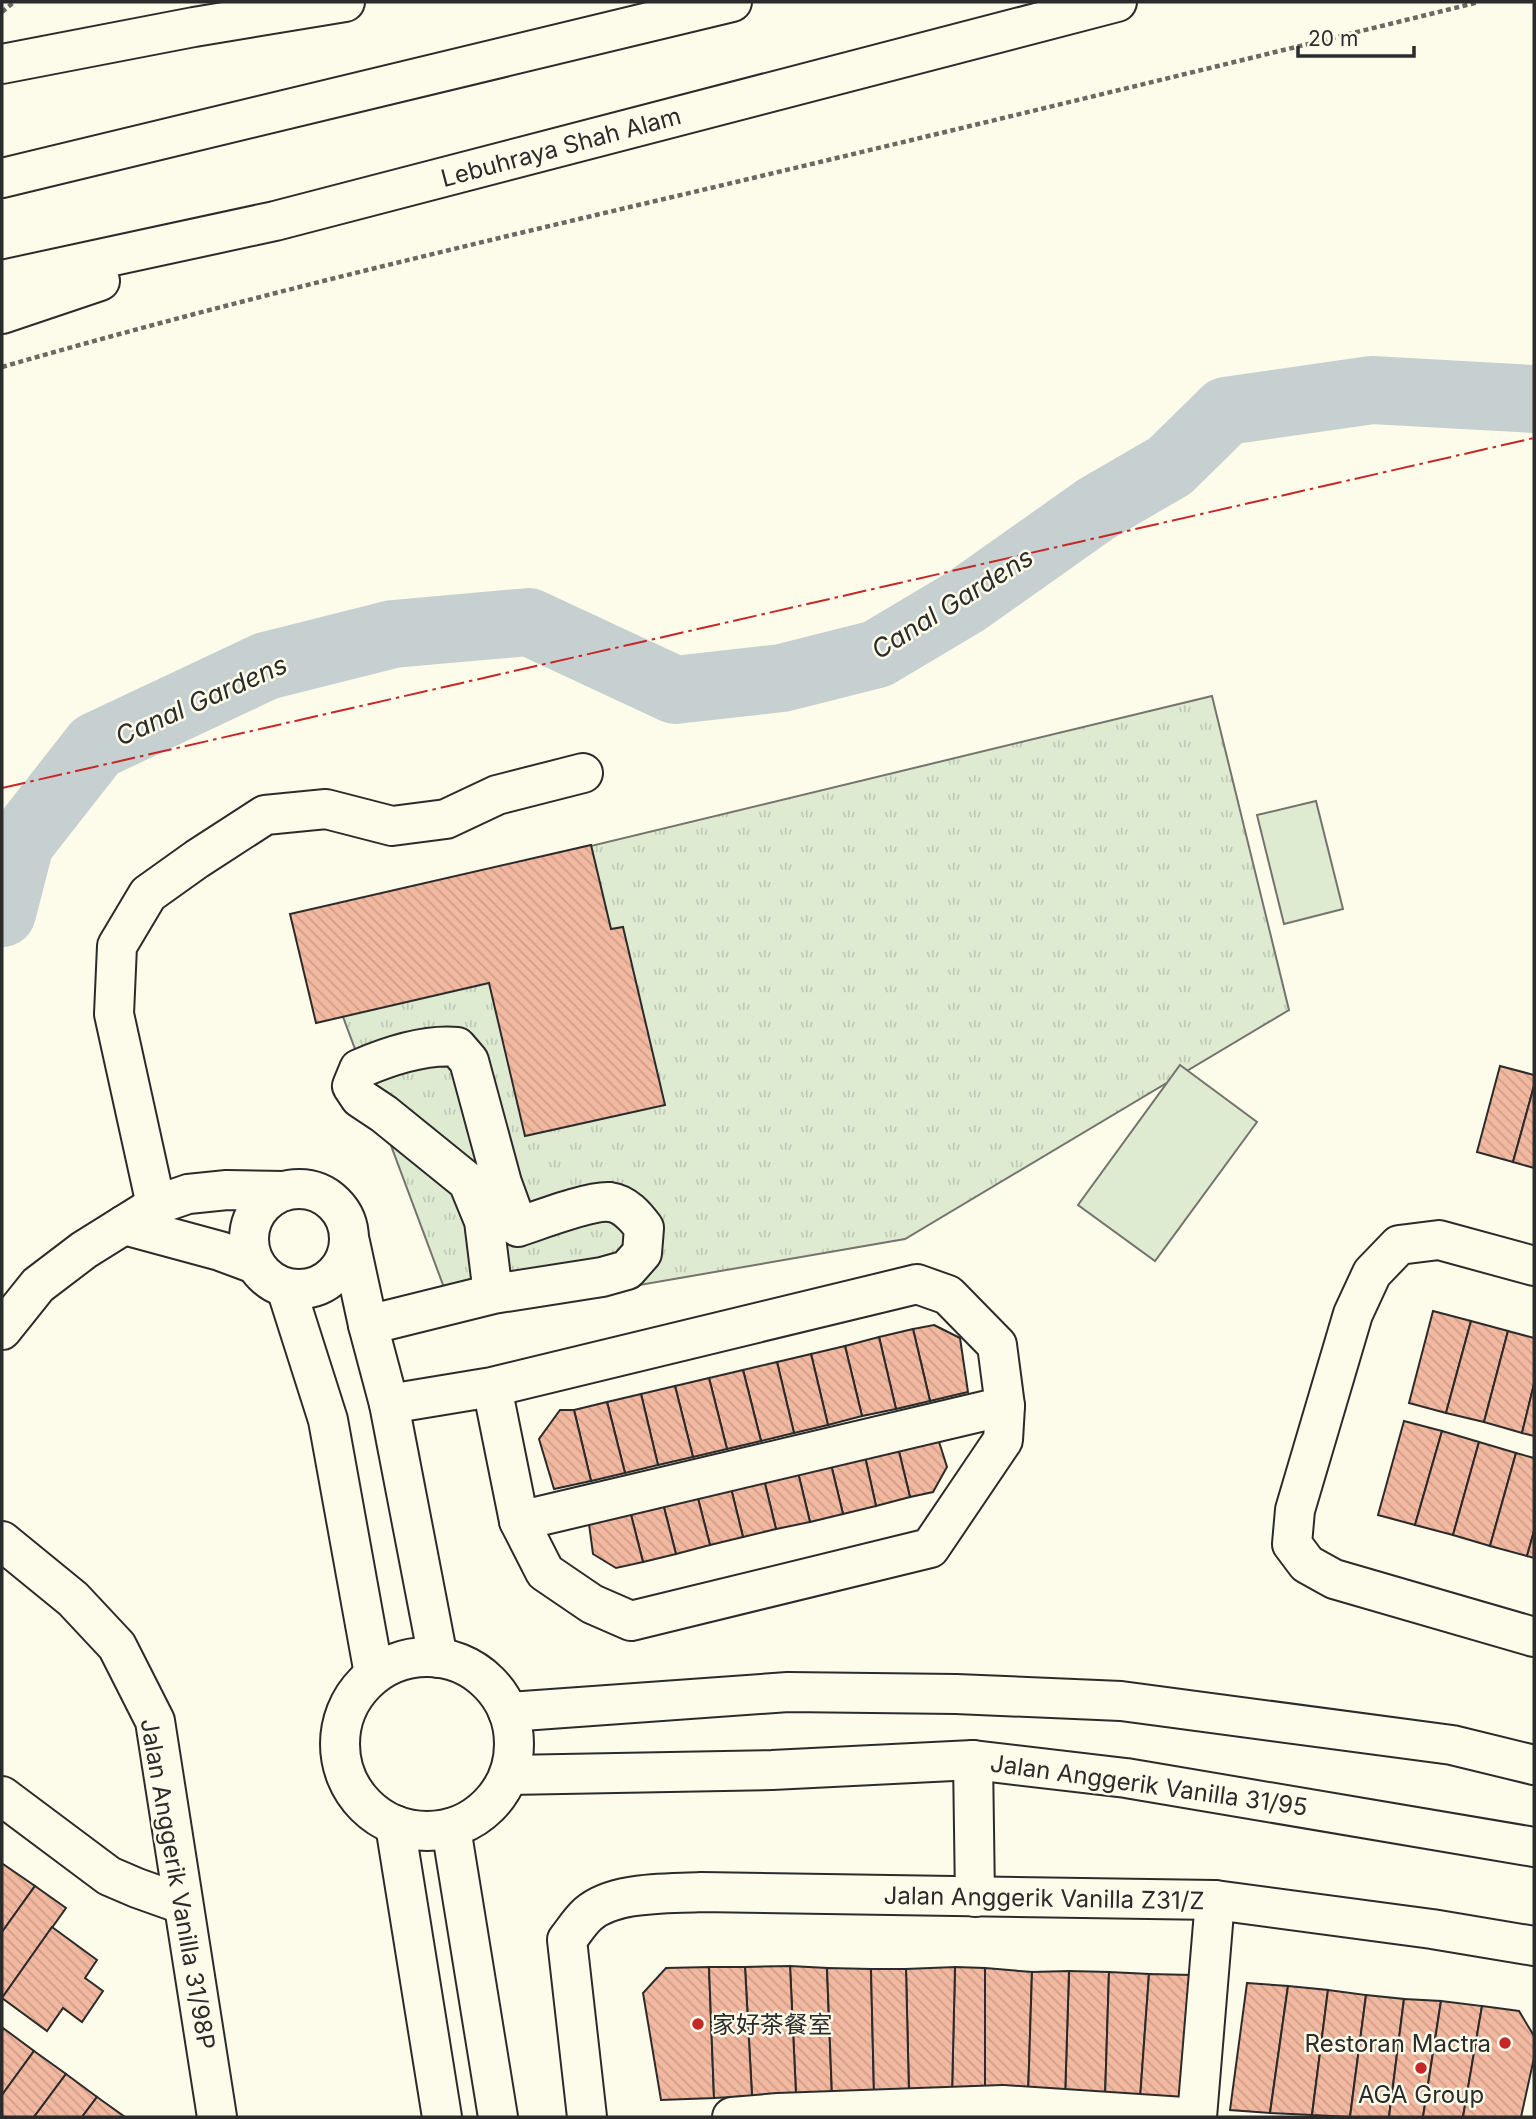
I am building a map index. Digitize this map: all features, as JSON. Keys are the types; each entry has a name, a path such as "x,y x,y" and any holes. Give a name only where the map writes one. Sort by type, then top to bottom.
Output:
{"main road":[{"path":"2,64 194,27 345,2"},
{"path":"2,178 732,2"},
{"name":"Lebuhraya Shah Alam","path":"2,280 275,221 1117,2"},
{"path":"2,314 275,221"},
{"path":"156,1205 114,1014 117,946 148,894 265,815 326,809 391,826 446,819 497,795 583,772"},
{"path":"368,1325 493,1294 602,1277 627,1270 642,1253 644,1228 632,1213 611,1202 594,1204 502,1230 484,1221 468,1182 384,1114 360,1098 352,1086 359,1069 381,1060 439,1045 457,1046 469,1061 502,1183 502,1230 493,1294"},
{"path":"2,1331 38,1285 84,1250 156,1205 188,1194 228,1190 300,1189 316,1192 330,1199 341,1211 348,1225 368,1325 389,1404 438,1658"},
{"path":"284,1191 268,1198 257,1211 250,1227 249,1246 255,1264 273,1283 300,1290 316,1287 329,1280 340,1269 347,1256 350,1241"},
{"path":"124,1225 220,1251 255,1264"},
{"path":"1534,1266 1438,1240 1399,1245 1372,1273 1353,1314 1295,1510 1292,1544 1307,1564 1334,1579 1534,1637"},
{"path":"389,1404 492,1387 917,1284 948,1295 997,1345 1005,1406 1003,1440 930,1548 631,1621 592,1604 544,1572 519,1521 492,1387"},
{"path":"286,1288 328,1420 374,1674"},
{"path":"519,1521 1005,1406"},
{"name":"Jalan Anggerik Vanilla 31/98P","path":"2,1541 73,1599 117,1646 155,1721 216,2117"},
{"path":"416,1658 438,1658 460,1664 480,1676 496,1692 508,1712 514,1754 509,1775 496,1798 475,1816 452,1828 414,1830 395,1825 372,1812 355,1792 344,1768 340,1742 344,1716 356,1693 374,1674 394,1663 416,1658"},
{"path":"508,1712 788,1692 956,1694 1121,1701 1452,1745 1534,1765"},
{"path":"973,1759 975,1897"},
{"name":"Jalan Anggerik Vanilla 31/95","path":"509,1775 772,1770 973,1759 1126,1777 1534,1847"},
{"path":"2,1796 108,1876 182,1903"},
{"path":"395,1825 442,2117"},
{"path":"452,1828 498,2117"},
{"name":"Jalan Anggerik Vanilla Z31/Z","path":"587,2117 567,1940 589,1913 609,1902 638,1896 701,1892 1215,1900 1432,1929 1534,1946"},
{"path":"1197,2117 1215,1900"},
{"path":"732,2117 1003,2105 1184,2117"}],"path":[{"path":"2,12 14,2"},
{"path":"2,367 119,333 417,258 1479,2"}],"green space":[{"path":"1212,696 1289,1010 905,1239 455,1317 305,915"},
{"path":"1316,801 1343,909 1284,924 1257,815"},
{"path":"1180,1065 1257,1122 1155,1261 1078,1205"}],"building":[{"path":"591,845 611,929 623,927 665,1105 525,1136 489,983 316,1023 290,914"},
{"path":"1500,1066 1534,1075 1534,1086 1513,1162 1477,1152"},
{"path":"1534,1086 1534,1168 1513,1162"},
{"path":"1433,1311 1471,1321 1446,1413 1409,1403"},
{"path":"1471,1321 1508,1331 1484,1422 1446,1413"},
{"path":"934,1325 960,1338 968,1392 930,1401 913,1329"},
{"path":"913,1329 930,1401 896,1409 879,1337"},
{"path":"1508,1331 1534,1338 1534,1384 1522,1433 1484,1422"},
{"path":"879,1337 896,1409 862,1416 845,1346"},
{"path":"845,1346 862,1416 828,1425 811,1354"},
{"path":"811,1354 828,1425 794,1433 777,1362"},
{"path":"777,1362 794,1433 761,1441 743,1370"},
{"path":"743,1370 761,1441 727,1449 709,1378"},
{"path":"709,1378 727,1449 693,1457 675,1386"},
{"path":"1534,1384 1534,1436 1522,1433"},
{"path":"675,1386 693,1457 658,1465 641,1394"},
{"path":"641,1394 658,1465 625,1473 607,1402"},
{"path":"607,1402 625,1473 591,1481 574,1410"},
{"path":"560,1410 574,1410 591,1481 554,1489 539,1439"},
{"path":"1404,1421 1442,1431 1415,1525 1378,1515"},
{"path":"934,1426 947,1467 933,1492 910,1497 895,1435"},
{"path":"1442,1431 1479,1442 1453,1535 1415,1525"},
{"path":"895,1435 910,1497 876,1506 862,1443"},
{"path":"1479,1442 1516,1453 1490,1546 1453,1535"},
{"path":"862,1443 876,1506 843,1514 828,1452"},
{"path":"828,1452 843,1514 810,1522 795,1460"},
{"path":"1516,1453 1534,1458 1534,1531 1527,1556 1490,1546"},
{"path":"795,1460 810,1522 776,1529 761,1467"},
{"path":"761,1467 776,1529 743,1537 728,1476"},
{"path":"728,1476 743,1537 710,1545 694,1483"},
{"path":"694,1483 710,1545 676,1554 660,1492"},
{"path":"660,1492 676,1554 643,1562 627,1499"},
{"path":"627,1499 643,1562 616,1568 593,1554 587,1509"},
{"path":"1534,1531 1534,1558 1527,1556"},
{"path":"3,1864 35,1886 2,1932 2,1866"},
{"path":"35,1886 66,1908 2,1998 2,1932"},
{"path":"52,1927 97,1960 85,1978 103,1991 82,2022 63,2008 47,2031 2,1998"},
{"path":"790,1966 827,1968 832,2096 796,2094"},
{"path":"790,1966 796,2094 752,2096 745,1967"},
{"path":"709,1967 714,2098 661,2100 643,1993 666,1968"},
{"path":"709,1967 745,1967 752,2096 714,2098"},
{"path":"955,1967 985,1968 985,2096 952,2094"},
{"path":"955,1967 952,2094 909,2095 906,1969"},
{"path":"827,1968 871,1969 874,2094 832,2096"},
{"path":"985,1968 1032,1972 1028,2097 985,2096"},
{"path":"871,1969 906,1969 909,2095 874,2094"},
{"path":"1069,1971 1109,1972 1105,2098 1065,2099"},
{"path":"1069,1971 1065,2099 1028,2097 1032,1972"},
{"path":"1109,1972 1149,1974 1140,2099 1105,2098"},
{"path":"1149,1974 1192,1975 1180,2099 1140,2099"},
{"path":"1247,1983 1288,1986 1270,2113 1230,2110"},
{"path":"1288,1986 1328,1990 1312,2115 1270,2113"},
{"path":"1328,1990 1366,1995 1350,2117 1312,2115"},
{"path":"1366,1995 1404,1999 1389,2117 1350,2117"},
{"path":"1404,1999 1441,2001 1423,2117 1389,2117"},
{"path":"1441,2001 1482,2006 1463,2117 1423,2117"},
{"path":"1482,2006 1519,2011 1534,2036 1534,2058 1521,2117 1463,2117"},
{"path":"3,2028 34,2051 2,2095 2,2031"},
{"path":"34,2051 66,2074 34,2117 2,2117 2,2095"},
{"path":"66,2074 97,2097 82,2117 34,2117"},
{"path":"97,2097 125,2117 82,2117"}],"waterway":[{"name":"Canal Gardens","path":"2,913 20,843 96,746 266,666 393,634 529,622 675,690 782,678 877,654 966,601 1096,509 1170,466 1226,411 1372,390 1534,399"}],"power":[{"path":"2,788 1534,438"}],"place":[{"name":"家好茶餐室","path":"698,2024"},
{"name":"Restoran Mactra","path":"1505,2043"},
{"name":"AGA Group","path":"1421,2068"}]}
